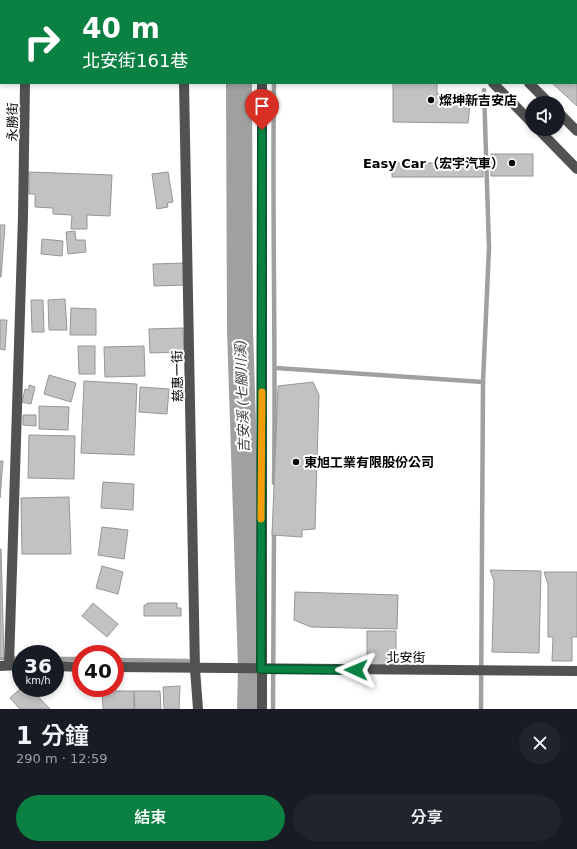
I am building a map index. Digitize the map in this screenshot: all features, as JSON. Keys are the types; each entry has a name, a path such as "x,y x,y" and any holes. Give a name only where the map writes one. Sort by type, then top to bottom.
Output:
{"street":[{"name":"永勝街","path":"5,666 23,224 25,84"},
{"name":"慈惠一街","path":"184,84 198,709"},
{"path":"262,84 262,709"},
{"path":"494,84 525,116"},
{"path":"530,84 542,96"},
{"path":"565,119 577,131"},
{"path":"545,136 577,169"},
{"name":"北安街","path":"124,668 209,670 577,671"}],"building":[{"name":"燦坤新吉安店","path":"393,84 437,84 437,94 467,93 470,105 468,123 393,122"},
{"path":"553,84 577,84 577,106"},
{"path":"491,154 533,154 533,176 491,176"},
{"path":"392,163 483,163 483,177 392,177"},
{"path":"29,172 112,175 110,216 87,215 87,229 71,229 72,215 53,214 53,208 35,207 35,194 29,194"},
{"path":"168,172 173,202 167,203 168,207 157,209 152,174"},
{"path":"0,225 5,225 1,277 0,277"},
{"path":"75,231 76,240 85,240 86,252 68,254 66,232"},
{"path":"42,239 63,241 62,256 41,254"},
{"path":"185,263 186,285 154,286 153,264"},
{"path":"65,299 67,330 49,330 48,300"},
{"path":"31,300 43,300 44,332 32,332"},
{"path":"71,308 96,309 96,335 70,335"},
{"path":"0,320 7,320 5,350 0,349"},
{"path":"183,328 184,352 150,353 149,329"},
{"path":"78,346 95,346 95,374 79,374"},
{"path":"144,346 145,376 105,377 104,347"},
{"path":"49,375 76,383 71,402 44,394"},
{"path":"84,381 137,384 134,455 81,453"},
{"name":"東旭工業有限股份公司","path":"313,382 319,395 315,529 302,530 302,537 272,535 278,386"},
{"path":"29,385 35,387 31,404 22,402 25,389 29,390"},
{"path":"140,387 169,389 167,414 139,412"},
{"path":"39,406 69,407 68,430 39,429"},
{"path":"23,415 36,415 36,426 23,425"},
{"path":"29,435 75,436 74,479 28,478"},
{"path":"0,461 3,461 0,498"},
{"path":"103,482 134,484 133,510 101,508"},
{"path":"69,497 71,554 22,554 21,498"},
{"path":"102,527 128,530 124,559 98,555"},
{"path":"1,549 4,658 0,658"},
{"path":"102,566 123,572 118,594 96,588"},
{"path":"490,570 541,571 539,653 492,652 494,581"},
{"path":"544,572 577,572 577,637 572,637 572,661 552,661 553,637 548,637 548,584"},
{"path":"295,592 398,595 397,629 311,627 294,620"},
{"path":"93,603 118,624 107,637 82,616"},
{"path":"147,603 177,603 177,608 181,608 181,616 144,616 144,605 147,605"},
{"path":"367,631 396,631 396,668 367,669"},
{"path":"180,686 179,709 164,709 163,687"},
{"path":"124,691 134,691 134,709 103,709 102,697 124,697"},
{"path":"134,691 160,691 161,709 135,709"},
{"path":"12,696 39,697 50,709 20,709 10,698"}],"waterway":[{"name":"吉安溪 (七腳川溪)","path":"239,84 240,330 251,667 250,709"},
{"path":"274,84 274,483"},
{"path":"481,709 483,382 489,248 484,90"},
{"path":"276,368 483,382"},
{"path":"273,709 274,531"},
{"path":"0,658 12,659"},
{"path":"64,659 72,659"},
{"path":"124,660 188,661"}],"slow traffic":[{"path":"261,519 262,392"}],"place":[{"name":"燦坤新吉安店","path":"431,100"},
{"name":"Easy Car（宏宇汽車）","path":"512,163"},
{"name":"東旭工業有限股份公司","path":"296,462"}],"route":[{"path":"262,130 261,669 356,670"}]}
